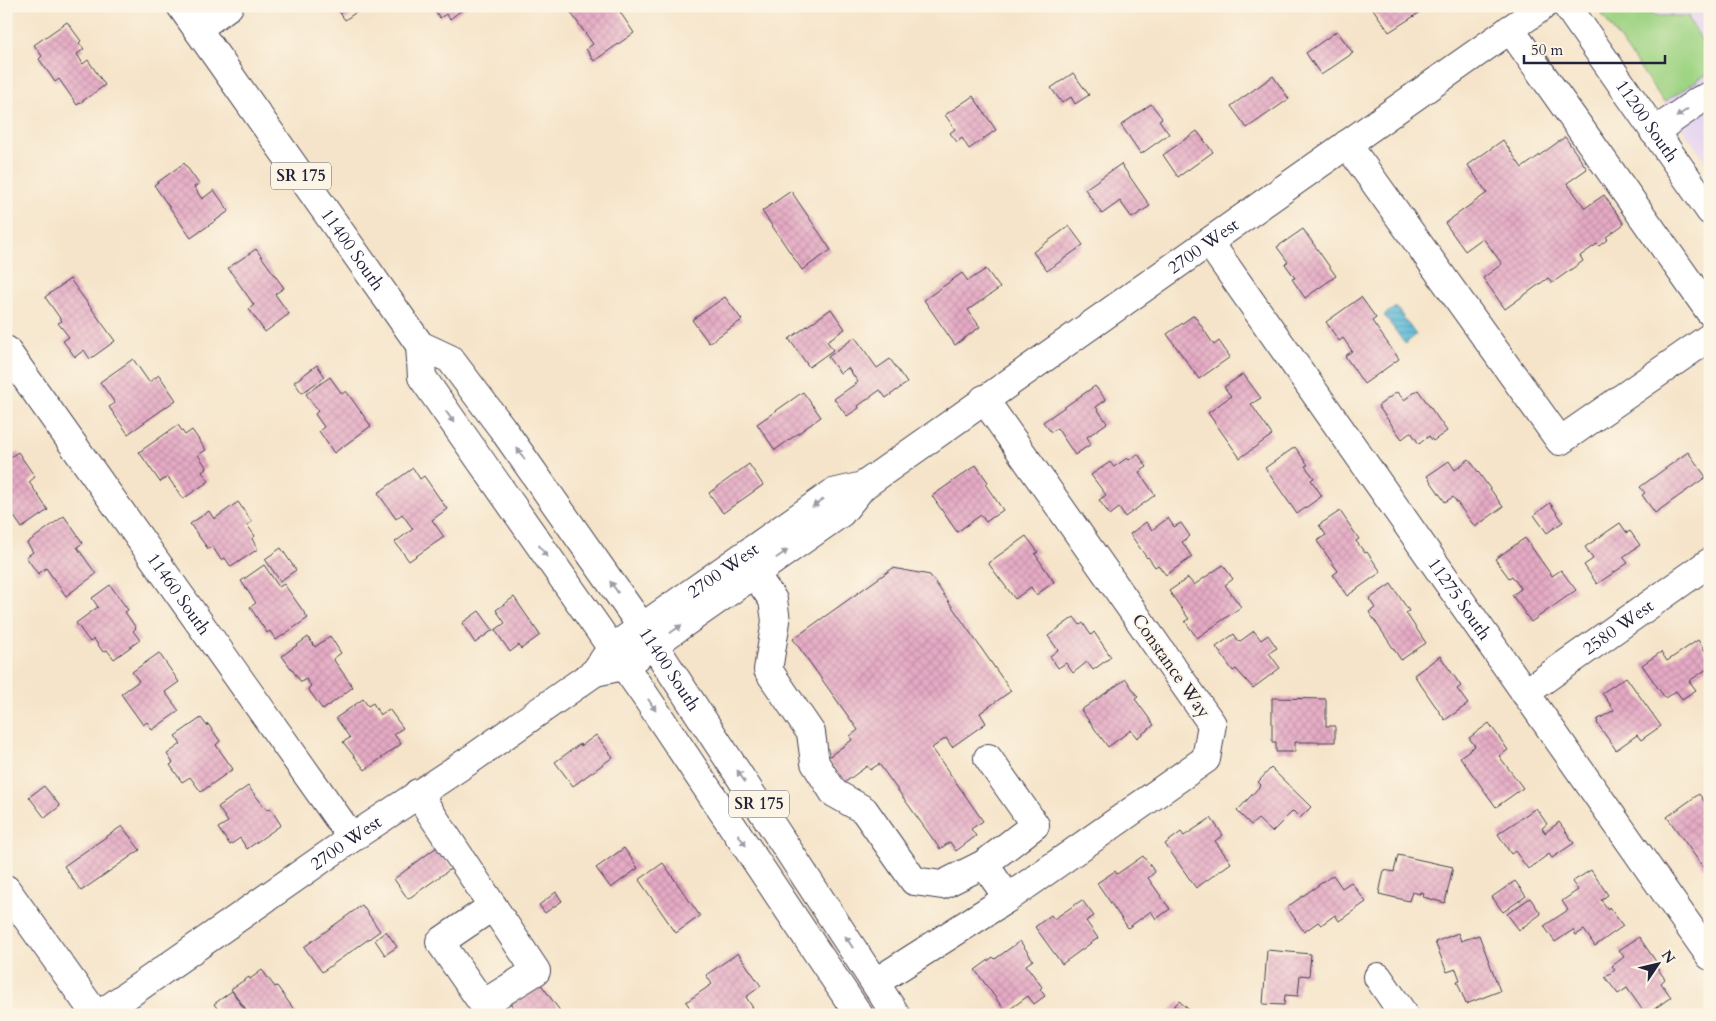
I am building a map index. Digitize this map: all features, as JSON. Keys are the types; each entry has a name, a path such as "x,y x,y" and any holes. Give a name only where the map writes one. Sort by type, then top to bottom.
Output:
{"main road":[{"name":"11400 South","path":"181,6 420,345 450,359 502,428 648,635 896,1015"},
{"path":"197,29 229,6"},
{"name":"11200 South","path":"1567,6 1710,211"},
{"name":"2700 West","path":"648,635 754,573 841,513 863,486 1540,7"},
{"path":"1510,29 1710,312"},
{"path":"1654,132 1700,100 1710,96"},
{"path":"1347,144 1560,440 1710,337"},
{"name":"11275 South","path":"1209,242 1525,693 1701,925 1710,956"},
{"name":"11400 South","path":"420,345 422,378 646,697 852,1012"},
{"name":"11460 South","path":"6,350 352,838"},
{"name":"Constance Way","path":"876,982 1008,898 1206,760 1212,724 984,400"},
{"name":"2700 West","path":"98,1015 352,838 470,760 648,635 832,493 863,486"},
{"name":"2580 West","path":"1525,693 1710,562"},
{"path":"754,573 773,600 776,622 768,670 810,733 815,763 834,793 864,810 914,881 942,885 984,864 1035,825 988,758"},
{"path":"418,793 492,906"},
{"path":"984,864 1008,898"},
{"path":"6,889 98,1015"},
{"path":"1378,976 1404,1015"}],"shaded area":[{"path":"1596,6 1710,6 1710,168 1664,102"}],"green space":[{"path":"1596,6 1634,6 1647,13 1660,16 1689,16 1689,20 1703,42 1706,44 1710,42 1710,72 1664,102"}],"water":[{"path":"1396,307 1416,335 1405,344 1384,315"}],"building":[{"path":"335,6 365,6 345,20"},
{"path":"432,6 467,6 450,19 446,14 440,18"},
{"path":"566,6 616,6 634,33 594,61 586,49 593,44"},
{"path":"1371,6 1422,6 1417,10 1419,13 1389,32"},
{"path":"67,22 81,41 79,43 84,49 77,54 83,64 88,60 105,85 77,105 59,79 55,82 39,59 42,56 34,45"},
{"path":"1337,31 1353,53 1321,75 1306,53"},
{"path":"1073,73 1089,95 1075,104 1071,97 1062,103 1051,88"},
{"path":"1273,76 1289,99 1247,128 1231,106"},
{"path":"973,96 996,130 969,149 962,138 957,142 950,133 955,129 945,115"},
{"path":"1151,104 1162,118 1159,120 1169,134 1141,154 1121,125"},
{"path":"1197,131 1213,152 1178,177 1163,155"},
{"path":"1565,137 1587,169 1567,183 1585,208 1604,195 1624,224 1606,237 1608,239 1599,246 1597,244 1580,256 1583,261 1552,283 1548,278 1505,309 1483,278 1502,264 1483,238 1465,251 1445,223 1487,193 1468,165 1503,140 1522,168"},
{"path":"184,163 199,184 194,187 202,199 214,190 229,211 191,238 154,185"},
{"path":"1121,164 1150,206 1132,218 1120,201 1102,214 1085,189"},
{"path":"791,191 831,250 802,270 762,211"},
{"path":"1069,226 1083,245 1047,271 1033,252"},
{"path":"1303,229 1336,276 1305,298 1292,279 1295,278 1285,264 1288,262 1277,247"},
{"path":"256,249 284,288 275,294 289,314 265,332 249,309 254,305 228,268"},
{"path":"986,269 1000,288 968,310 980,327 955,345 924,300 962,273 968,281"},
{"path":"70,279 115,341 90,359 84,350 75,357 63,341 69,337 58,323 62,321 45,297"},
{"path":"725,297 742,320 709,343 692,320"},
{"path":"1361,297 1376,318 1372,321 1399,359 1364,384 1345,356 1352,351 1343,338 1339,341 1326,322"},
{"path":"831,309 845,329 827,341 833,350 809,367 789,339"},
{"path":"1194,315 1214,345 1219,341 1230,357 1199,379 1167,334"},
{"path":"855,337 877,368 890,359 907,383 886,398 880,390 847,416 834,399 858,382 848,368 840,373 828,357"},
{"path":"133,359 149,382 159,375 176,400 128,434 109,407 115,403 100,382"},
{"path":"317,365 325,377 302,393 294,382"},
{"path":"1243,374 1261,398 1251,404 1272,435 1240,458 1208,413 1231,396 1224,387"},
{"path":"330,377 342,394 346,391 371,426 334,453 319,431 324,427 315,414 318,411 306,394"},
{"path":"1095,386 1106,400 1096,407 1107,423 1087,437 1091,444 1075,455 1057,428 1051,432 1043,422"},
{"path":"1418,390 1447,431 1433,441 1429,436 1419,444 1411,432 1402,439 1378,406 1397,392 1404,400"},
{"path":"803,392 821,417 775,450 757,424"},
{"path":"178,425 185,435 192,430 206,450 198,455 207,468 202,472 209,481 183,499 168,477 160,482 139,452"},
{"path":"1295,447 1308,465 1305,466 1314,478 1311,480 1322,496 1297,514 1265,468"},
{"path":"18,452 35,477 29,482 48,510 22,528 6,505 6,460"},
{"path":"1688,452 1706,477 1655,513 1642,495 1645,493 1640,487"},
{"path":"1138,454 1147,467 1139,472 1155,495 1125,517 1119,508 1110,515 1099,500 1106,495 1091,475 1110,462 1114,467 1127,458 1129,460"},
{"path":"1469,459 1503,507 1475,527 1453,497 1445,502 1427,476 1449,461 1455,470"},
{"path":"749,464 763,485 723,513 709,493"},
{"path":"976,465 988,482 985,484 1003,510 986,522 981,515 957,532 932,496"},
{"path":"413,468 420,479 424,476 447,509 432,520 444,537 409,561 395,542 413,529 402,514 396,519 378,493"},
{"path":"238,502 252,522 247,525 255,536 252,539 258,549 231,567 225,558 221,560 212,546 208,549 190,524 209,511 214,519"},
{"path":"1550,503 1563,522 1547,533 1534,515"},
{"path":"1340,511 1359,539 1356,541 1365,553 1367,552 1381,572 1347,596 1333,575 1338,571 1317,541 1326,535 1319,525"},
{"path":"64,516 83,543 77,547 96,574 66,596 46,568 38,574 26,557 33,552 27,543"},
{"path":"1168,518 1174,527 1181,523 1190,536 1182,542 1192,557 1166,575 1158,565 1155,567 1147,558 1130,534 1146,522 1152,530"},
{"path":"1620,523 1627,533 1630,531 1640,545 1623,557 1628,563 1597,584 1584,565 1593,559 1585,547"},
{"path":"1026,536 1038,552 1035,554 1054,582 1036,595 1031,587 1015,599 988,563"},
{"path":"1525,538 1552,576 1561,570 1576,590 1531,622 1512,595 1521,589 1512,576 1509,578 1495,559"},
{"path":"281,548 296,570 280,581 265,559"},
{"path":"264,565 279,587 284,584 308,618 276,640 270,631 267,633 250,607 256,603 241,581"},
{"path":"1223,565 1233,579 1225,585 1241,607 1197,638 1185,621 1189,619 1169,591 1188,578 1194,585"},
{"path":"893,568 930,575 1011,691 980,713 986,723 952,747 946,738 932,748 983,821 971,829 976,836 956,851 950,842 940,849 879,764 870,770 867,766 844,783 827,758 852,740 850,736 858,730 793,639"},
{"path":"1391,584 1409,611 1406,613 1426,643 1401,660 1369,612 1375,608 1369,599"},
{"path":"110,585 128,610 125,612 136,628 133,631 140,640 114,659 107,650 103,652 94,639 90,642 76,623 98,607 92,598"},
{"path":"514,597 540,635 521,649 519,645 510,652 495,630 505,623 496,610"},
{"path":"479,611 493,630 475,643 462,623"},
{"path":"1074,617 1080,625 1083,623 1091,635 1094,632 1111,657 1093,670 1087,662 1073,673 1066,663 1058,668 1050,656 1058,650 1048,636"},
{"path":"1254,631 1261,640 1268,635 1277,648 1269,653 1280,668 1253,688 1236,669 1233,671 1216,647 1234,634 1239,642"},
{"path":"330,636 341,653 333,659 353,687 323,710 308,689 311,686 306,679 301,682 282,656 308,637 315,647"},
{"path":"1698,640 1710,658 1710,667 1689,681 1696,690 1682,699 1676,691 1665,698 1642,665 1661,652 1667,661"},
{"path":"159,653 179,682 165,692 179,711 152,730 147,722 143,725 121,694 139,681 132,672"},
{"path":"1440,656 1461,686 1457,689 1468,704 1445,720 1414,675"},
{"path":"1626,677 1661,726 1641,740 1637,735 1616,750 1597,723 1597,720 1614,710 1602,693"},
{"path":"1126,679 1138,697 1135,699 1154,725 1137,738 1131,730 1108,747 1081,710"},
{"path":"1272,698 1326,699 1326,726 1335,726 1335,742 1295,742 1295,752 1276,752 1276,742 1272,742"},
{"path":"363,699 368,706 373,703 380,715 389,709 403,728 394,734 401,744 365,770 343,742 350,738 336,718"},
{"path":"201,718 207,726 208,724 220,741 216,745 233,769 201,792 190,777 182,782 170,765 173,763 167,754 181,744 175,736"},
{"path":"1489,723 1508,750 1499,756 1523,788 1496,807 1460,757 1475,746 1469,738"},
{"path":"596,735 613,757 573,786 555,762"},
{"path":"1271,768 1311,807 1300,818 1293,811 1272,832 1258,819 1251,825 1237,811 1261,785 1258,782"},
{"path":"44,786 60,806 45,818 29,797"},
{"path":"248,786 267,810 270,808 281,825 247,849 240,838 230,845 218,828 228,822 218,807"},
{"path":"1699,794 1710,809 1710,863 1703,867 1667,817"},
{"path":"1536,808 1547,824 1542,828 1545,833 1559,822 1574,843 1552,858 1549,854 1528,869 1515,851 1511,854 1498,834"},
{"path":"1211,818 1223,835 1215,841 1231,863 1196,888 1165,844 1181,832 1184,836"},
{"path":"122,826 140,850 81,891 64,866"},
{"path":"437,847 452,868 408,899 394,879"},
{"path":"624,848 638,868 611,888 596,868"},
{"path":"1398,855 1453,867 1445,903 1423,897 1424,893 1420,892 1420,894 1412,892 1409,901 1379,894 1384,870 1394,872"},
{"path":"1143,856 1155,872 1148,878 1170,909 1156,919 1151,911 1128,928 1097,883 1115,871 1117,874"},
{"path":"663,863 700,916 676,933 639,880"},
{"path":"1591,870 1608,895 1601,900 1608,909 1609,907 1623,926 1595,946 1584,930 1576,935 1573,930 1555,942 1544,926 1568,910 1562,901 1578,890 1572,882"},
{"path":"1333,875 1342,888 1351,882 1366,902 1339,921 1335,915 1321,925 1318,922 1304,932 1287,907"},
{"path":"1515,881 1526,896 1503,912 1492,897"},
{"path":"556,892 562,901 545,913 539,905"},
{"path":"1530,898 1541,914 1519,930 1507,914"},
{"path":"1082,900 1094,916 1086,921 1098,938 1062,964 1035,927 1051,915 1054,919"},
{"path":"362,905 380,931 322,972 304,947"},
{"path":"386,931 397,947 385,955 375,940"},
{"path":"1458,933 1461,941 1479,935 1500,991 1466,1004 1457,981 1460,980 1456,969 1447,972 1435,942"},
{"path":"1639,937 1657,963 1655,965 1665,979 1661,983 1671,997 1646,1015 1627,988 1618,994 1605,977 1615,970 1612,966 1624,957 1619,950"},
{"path":"1020,941 1033,960 1026,965 1042,987 1040,989 1045,996 1034,1004 1028,996 1006,1012 975,970 993,957 995,959"},
{"path":"1267,950 1311,954 1309,976 1300,975 1298,996 1285,995 1284,1005 1263,1004"},
{"path":"738,953 761,986 746,997 753,1008 743,1015 740,1013 738,1015 695,1015 686,1002 712,984 706,975"},
{"path":"262,970 275,987 277,986 298,1015 271,1015 268,1011 263,1015 250,1015 231,989"},
{"path":"540,983 563,1015 518,1015 511,1004"},
{"path":"232,991 247,1013 244,1015 222,1015 214,1004"},
{"path":"1179,1001 1195,1015 1166,1015"}]}
